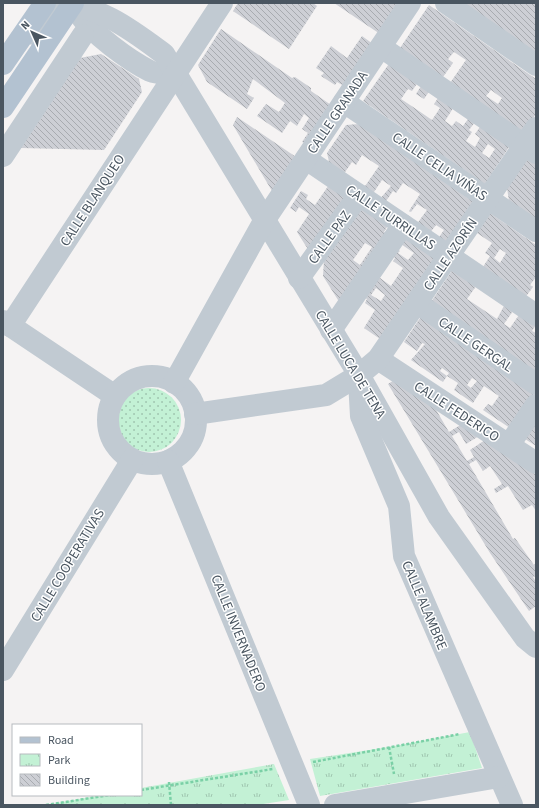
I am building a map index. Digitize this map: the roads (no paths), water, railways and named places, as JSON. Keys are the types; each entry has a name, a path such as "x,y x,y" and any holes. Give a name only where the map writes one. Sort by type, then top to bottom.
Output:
{"main road":[{"path":"3,64 45,3"},
{"path":"3,107 73,3"}],"street":[{"name":"CALLE LUCA DE TENA","path":"73,3 111,10 164,54 264,221 359,375 439,517 532,636"},
{"path":"3,72 15,62 45,18 51,12 58,7 73,3 90,28 92,37 3,156"},
{"name":"CALLE BLANQUEO","path":"6,324 222,3"},
{"name":"CALLE GRANADA","path":"264,221 410,3"},
{"path":"446,3 536,65"},
{"path":"42,50 56,39 67,35 92,37 151,72 175,74"},
{"path":"381,47 532,142"},
{"name":"CALLE CELIA VIÑAS","path":"344,102 536,231"},
{"name":"CALLE AZORÍN","path":"195,414 326,395 359,375 378,359 488,199 532,142"},
{"name":"CALLE TURRILLAS","path":"306,159 536,315"},
{"name":"CALLE PAZ","path":"299,278 359,195"},
{"path":"174,383 264,221"},
{"path":"331,330 403,225"},
{"name":"CALLE GERGAL","path":"417,303 536,384"},
{"path":"6,324 115,396"},
{"name":"CALLE FEDERICO","path":"378,359 536,463"},
{"name":"CALLE ALAMBRE","path":"359,375 361,416 399,506 404,556 512,805"},
{"path":"149,376 162,377 174,383 184,391 191,401 195,414 195,428 190,442 181,453 168,461 156,464 143,464 132,460 120,451 112,438 108,424 109,410 115,396 124,386 136,379 149,376"},
{"path":"509,446 536,405"},
{"name":"CALLE COOPERATIVAS","path":"3,670 132,460"},
{"name":"CALLE INVERNADERO","path":"168,461 309,805"},
{"path":"335,805 499,777"}]}
